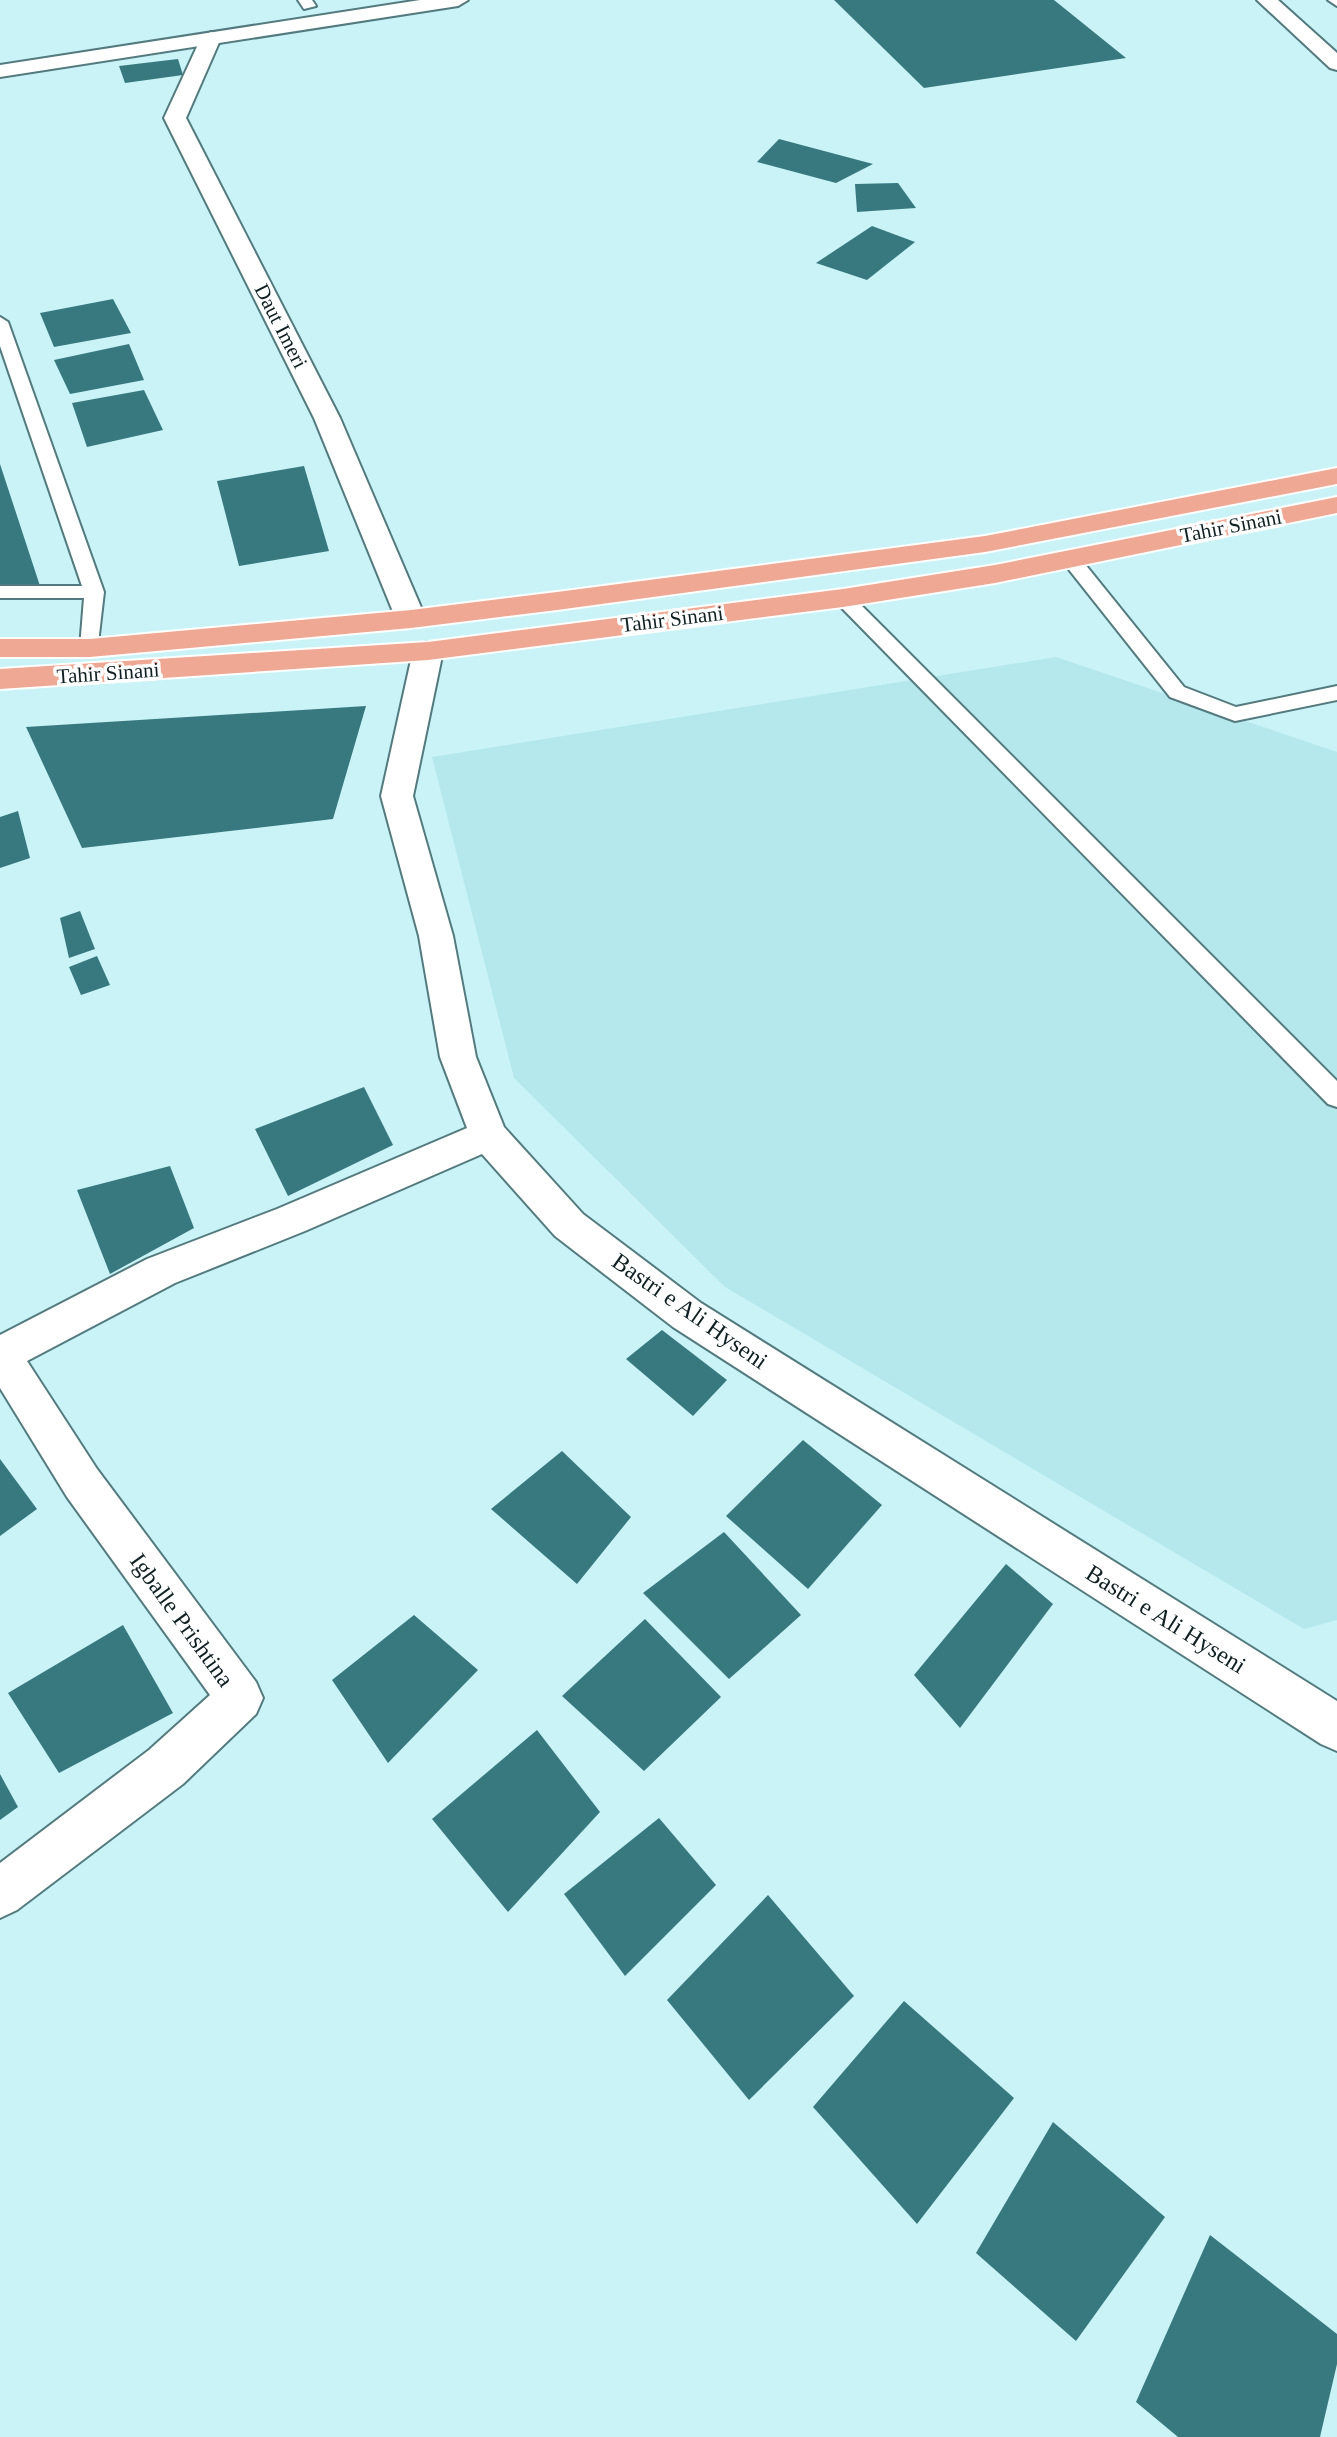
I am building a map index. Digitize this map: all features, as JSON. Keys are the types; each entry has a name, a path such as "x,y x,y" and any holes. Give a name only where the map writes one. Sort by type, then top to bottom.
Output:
{"main road":[{"name":"Tahir Sinani","path":"0,648 90,648 420,635 985,544 1337,476"},
{"name":"Tahir Sinani","path":"0,679 420,635 843,598 995,574 1337,505"}],"street":[{"path":"0,52 307,3 346,0"},
{"path":"0,71 458,0"},
{"path":"1266,0 1336,62"},
{"name":"Daut Imeri","path":"211,38 175,118 327,418 420,635"},
{"name":"Bastri e Ali Hyseni","path":"420,635 397,796 436,936 458,1057 488,1135 569,1225 687,1315 1337,1728"},
{"name":"Igballe Prishtina","path":"0,1893 166,1767 240,1698 82,1483 1,1355 161,1271 291,1220 488,1135"}],"lane":[{"path":"0,322 94,592 90,648"},
{"path":"1069,557 1177,692 1236,713 1337,693"},
{"path":"0,592 94,592"},
{"path":"843,598 1337,1097"}],"shaded area":[{"path":"1056,657 1337,752 1337,1620 1304,1629 725,1287 514,1078 432,757"}],"building":[{"path":"834,0 1054,0 1126,58 924,88"},
{"path":"178,59 183,75 125,83 119,66"},
{"path":"779,139 873,164 836,183 757,162"},
{"path":"898,183 916,208 857,212 855,184"},
{"path":"872,226 915,242 867,280 816,263"},
{"path":"113,299 131,333 54,347 40,313"},
{"path":"129,344 144,380 70,394 54,360"},
{"path":"144,390 163,430 87,447 72,403"},
{"path":"0,464 41,589 0,598"},
{"path":"304,466 329,551 239,566 217,481"},
{"path":"366,706 333,819 82,848 26,727"},
{"path":"18,811 30,858 0,868 0,817"},
{"path":"80,911 95,949 69,958 60,918"},
{"path":"97,956 110,985 81,995 69,967"},
{"path":"364,1087 393,1145 288,1196 255,1129"},
{"path":"170,1166 194,1228 110,1274 77,1190"},
{"path":"662,1330 727,1380 693,1416 626,1359"},
{"path":"803,1440 882,1505 808,1589 726,1516"},
{"path":"562,1451 631,1517 577,1584 491,1509"},
{"path":"0,1459 37,1509 0,1536"},
{"path":"724,1532 801,1615 729,1679 643,1593"},
{"path":"1006,1564 1053,1604 960,1728 914,1675"},
{"path":"414,1615 478,1670 388,1763 332,1680"},
{"path":"645,1619 721,1697 644,1771 562,1696"},
{"path":"123,1625 173,1713 59,1773 8,1693"},
{"path":"537,1730 600,1812 508,1912 432,1819"},
{"path":"0,1774 18,1807 0,1820"},
{"path":"659,1818 716,1885 625,1976 564,1894"},
{"path":"768,1895 854,1996 749,2100 667,2000"},
{"path":"904,2001 1014,2098 917,2224 813,2107"},
{"path":"1053,2122 1165,2217 1076,2341 976,2253"},
{"path":"1210,2235 1337,2334 1337,2364 1320,2437 1178,2437 1136,2402"}]}
